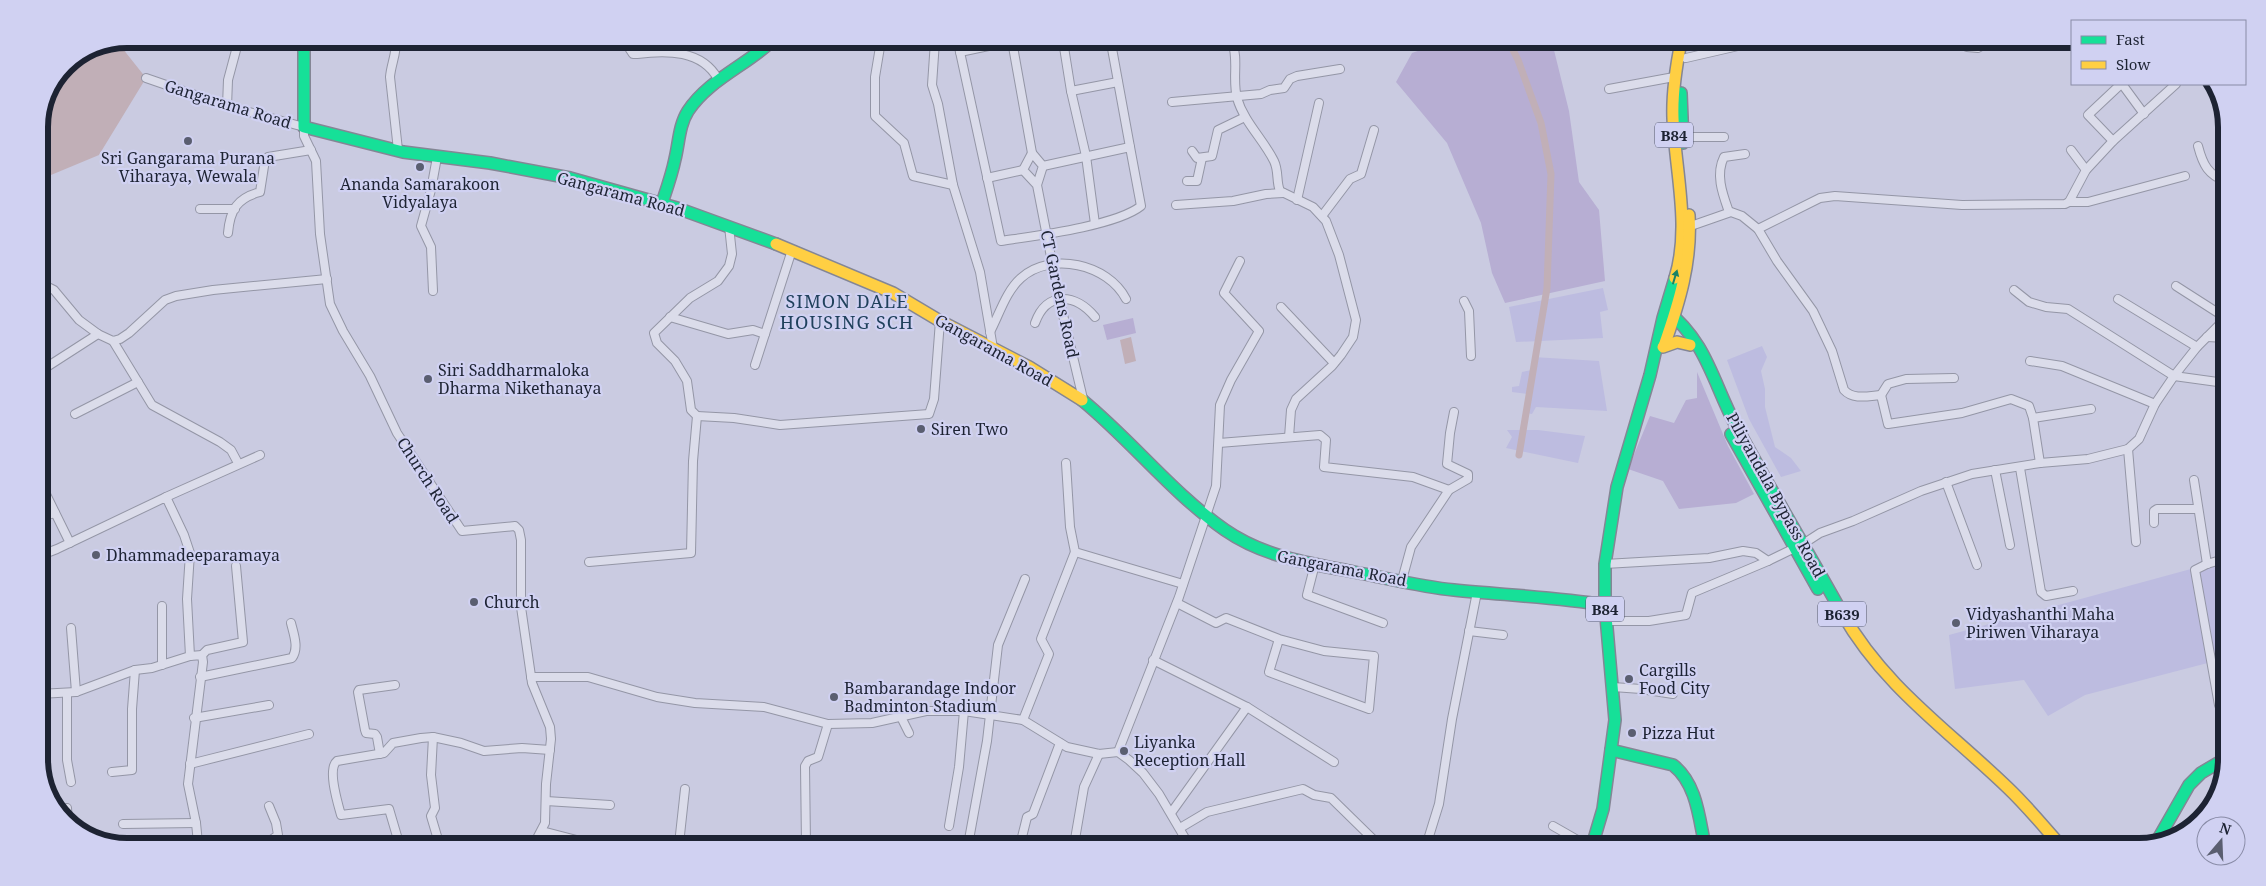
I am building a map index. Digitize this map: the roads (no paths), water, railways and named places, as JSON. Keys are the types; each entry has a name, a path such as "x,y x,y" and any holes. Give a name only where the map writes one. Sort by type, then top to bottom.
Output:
{"main road":[{"path":"304,48 304,127"},
{"path":"662,204 675,161 682,123 694,102 718,79 765,48"},
{"name":"B84","path":"1593,838 1603,809 1615,720 1604,605 1605,564 1617,487 1669,316 1684,286 1690,262 1673,117 1674,77 1680,48"},
{"name":"B84","path":"1650,375 1664,346 1686,227 1681,81 1688,48"},
{"name":"Gangarama Road","path":"304,127 398,150 437,157 496,163 662,204 729,226 792,250 891,293 1048,378 1084,402 1116,428 1156,470 1206,515 1262,552 1315,564 1476,592 1572,600 1604,605"},
{"path":"1684,286 1688,329"},
{"name":"Piliyandala Bypass Road","path":"1669,316 1688,329 1710,362 1734,422 1844,633 1874,674 1896,698 2004,795 2043,838"},
{"name":"Piliyandala Bypass Road","path":"1669,316 1699,360 1743,458 1872,659 1900,691 2009,789 2054,838"},
{"path":"1664,346 1677,342 1690,345"},
{"path":"1611,750 1673,765 1681,770 1691,792 1703,838"},
{"path":"2161,835 2189,784 2201,773 2218,763"}],"street":[{"path":"227,106 228,80 236,48"},
{"path":"397,48 390,68 390,77 398,150"},
{"path":"628,48 633,54 667,53 696,58 708,64 718,79"},
{"path":"880,48 875,78 875,116 904,143 913,176 953,185"},
{"path":"935,48 932,85 938,104 953,185 980,272 993,348"},
{"path":"959,48 1001,241 1095,224 1135,211 1141,206 1112,48"},
{"path":"960,52 979,48"},
{"path":"1013,48 1032,154 1043,166 1130,147"},
{"path":"1064,48 1071,92 1086,156 1095,224"},
{"path":"1234,48 1236,52 1234,79 1237,96 1245,117 1275,163 1279,189 1283,193 1313,207 1322,216 1331,233 1356,320 1354,333 1349,345 1334,363 1296,399 1291,410 1289,437"},
{"path":"1686,58 1727,48"},
{"path":"1172,102 1261,94 1270,90 1284,88 1290,79 1297,76 1340,69"},
{"path":"1609,89 1674,77"},
{"name":"Gangarama Road","path":"146,78 227,106 304,127"},
{"path":"1071,92 1118,82"},
{"path":"2113,141 2088,114 2121,85"},
{"path":"2123,85 2144,114"},
{"path":"2069,202 2086,170 2113,141 2175,85"},
{"path":"1297,200 1319,104"},
{"path":"1192,151 1197,158 1212,156 1218,130 1245,117"},
{"name":"Church Road","path":"304,127 304,136 316,161 319,216 330,304 337,320 363,361 397,433 462,531 515,526 519,530 521,540 521,607 531,677 535,694 550,727 545,823 538,838"},
{"path":"1322,216 1350,178 1361,174 1374,130"},
{"path":"1683,137 1724,137"},
{"path":"2198,146 2206,170 2218,179"},
{"path":"228,233 229,218 234,209 245,198 260,192 265,160 268,157 312,150"},
{"path":"2071,150 2086,170"},
{"path":"987,178 1023,170 1032,154"},
{"path":"1729,212 1719,175 1722,160 1724,157 1745,154"},
{"path":"433,291 431,247 421,226 431,190 437,157"},
{"path":"1187,181 1197,181 1202,158"},
{"name":"CT Gardens Road","path":"1043,166 1038,185 1046,234 1084,402"},
{"path":"1023,170 1038,185"},
{"path":"1758,229 1820,198 1835,196 1962,205 2065,204 2069,202 2088,202 2185,176"},
{"path":"1176,205 1233,202 1266,194 1283,193"},
{"path":"200,209 234,209"},
{"path":"1686,227 1729,212 1742,216 1758,229 1777,262 1813,311 1832,351 1844,390 1855,397 1881,395"},
{"path":"729,226 732,254 729,266 718,281 690,298 654,333 654,338 674,360 687,382 691,410 697,416 734,418 780,425 929,414 934,399 940,321"},
{"path":"755,365 792,250"},
{"path":"1118,752 1177,603 1216,486 1220,405 1231,380 1260,331 1224,293 1240,261"},
{"path":"990,332 1012,288 1022,277 1032,271 1052,264 1090,267 1117,286 1126,299"},
{"path":"113,341 120,339 128,333 165,300 176,296 214,290 327,279"},
{"path":"2176,286 2218,313"},
{"path":"48,287 54,290 79,320 98,334 113,341 152,405 220,442 230,450 238,463"},
{"path":"2014,290 2029,302 2068,310 2174,376 2218,383"},
{"path":"1035,323 1037,316 1048,303 1059,298 1080,304 1095,317"},
{"path":"2118,299 2197,347"},
{"path":"1464,301 1469,311 1471,356"},
{"path":"1281,308 1334,363"},
{"path":"670,317 728,334 753,330 765,334"},
{"path":"1606,621 1649,621 1686,615 1692,593 1768,561 1820,533 1854,522 1921,490 1994,470 2020,468 2040,463 2088,459 2128,449 2139,439 2156,404 2174,376 2197,347 2218,326"},
{"path":"48,366 98,334"},
{"path":"2207,337 2218,338"},
{"path":"2030,361 2062,366 2156,404"},
{"path":"1954,378 1906,379 1888,384 1881,395 1888,424 1962,413 2011,399 2029,406 2033,418 2040,463"},
{"path":"75,414 138,382"},
{"path":"2033,418 2091,409"},
{"path":"1402,580 1411,547 1449,490 1468,479 1469,476 1447,464 1454,412"},
{"path":"589,562 691,553 693,461 697,416"},
{"path":"1218,444 1320,434 1326,440 1324,467 1413,477 1449,490"},
{"path":"2128,449 2136,542"},
{"path":"48,552 238,463 260,455"},
{"path":"1023,720 1049,654 1041,639 1075,552 1070,527 1066,463"},
{"path":"2020,468 2041,592 2046,596 2073,591"},
{"path":"1994,470 2010,545"},
{"path":"2194,480 2207,564"},
{"path":"1946,482 1977,566"},
{"path":"166,497 184,535 190,554 187,608 190,656"},
{"path":"48,499 70,543"},
{"path":"2154,523 2154,511 2156,509 2198,508"},
{"path":"48,515 55,513"},
{"path":"1605,564 1709,558 1743,551 1756,553 1768,561"},
{"path":"1075,552 1183,584"},
{"path":"2218,561 2195,570 2218,699"},
{"path":"1315,564 1307,595 1383,623"},
{"path":"198,838 188,784 194,718 203,662 202,656 207,650 243,642 236,566"},
{"path":"969,838 991,715 998,645 1025,579"},
{"path":"1428,838 1439,804 1452,719 1476,592"},
{"path":"1177,603 1216,623 1226,618 1280,639 1324,651 1374,656 1369,708 1269,672 1280,639"},
{"path":"162,606 162,665"},
{"path":"200,677 292,658 295,654 296,645 291,623"},
{"path":"70,782 67,760 72,693 71,628"},
{"path":"1469,631 1503,635"},
{"path":"48,694 72,693 135,670 162,665 190,656 202,656"},
{"path":"1153,660 1246,707 1334,762"},
{"path":"112,772 132,770 131,717 135,670"},
{"path":"531,677 588,677 657,697 695,703 764,707 828,724 872,723 926,710 964,711 1023,720 1060,743 1075,749 1099,754 1118,752 1143,773 1171,813 1185,838"},
{"path":"380,754 375,734 366,733 358,692 359,690 394,685"},
{"path":"1613,687 1641,688 1673,694"},
{"path":"194,718 269,706"},
{"path":"1171,813 1246,707"},
{"path":"949,826 959,766 964,711"},
{"path":"900,715 909,733"},
{"path":"806,838 804,766 808,761 818,758 828,724"},
{"path":"190,764 309,734"},
{"path":"398,838 389,809 344,817 341,815 335,793 334,764 337,761 386,753 393,743 433,737 445,742 461,743 484,751 522,748 550,750"},
{"path":"433,737 431,775 435,808 431,816 438,838"},
{"path":"1022,838 1027,817 1033,814 1060,743"},
{"path":"1075,838 1084,787 1099,754"},
{"path":"680,838 685,789"},
{"path":"1180,828 1207,812 1303,789 1314,795 1331,798 1371,838"},
{"path":"546,801 610,805"},
{"path":"270,806 278,834 273,838"},
{"path":"123,824 196,823"},
{"path":"1553,826 1575,838"},
{"path":"542,831 569,838"}],"waterway":[{"path":"1512,48 1541,123 1551,174 1547,288 1519,455"}],"place":[{"name":"Sri Gangarama Purana Viharaya, Wewala","path":"188,141"},
{"name":"Ananda Samarakoon Vidyalaya","path":"420,167"},
{"name":"Siri Saddharmaloka Dharma Nikethanaya","path":"428,379"},
{"name":"Siren Two","path":"921,429"},
{"name":"Dhammadeeparamaya","path":"96,555"},
{"name":"Church","path":"474,602"},
{"name":"Vidyashanthi Maha Piriwen Viharaya","path":"1956,623"},
{"name":"Cargills Food City","path":"1629,679"},
{"name":"Bambarandage Indoor Badminton Stadium","path":"834,697"},
{"name":"Pizza Hut","path":"1632,733"},
{"name":"Liyanka Reception Hall","path":"1124,751"}],"district":[{"name":"SIMON DALE HOUSING SCH","path":"847,311"}]}
